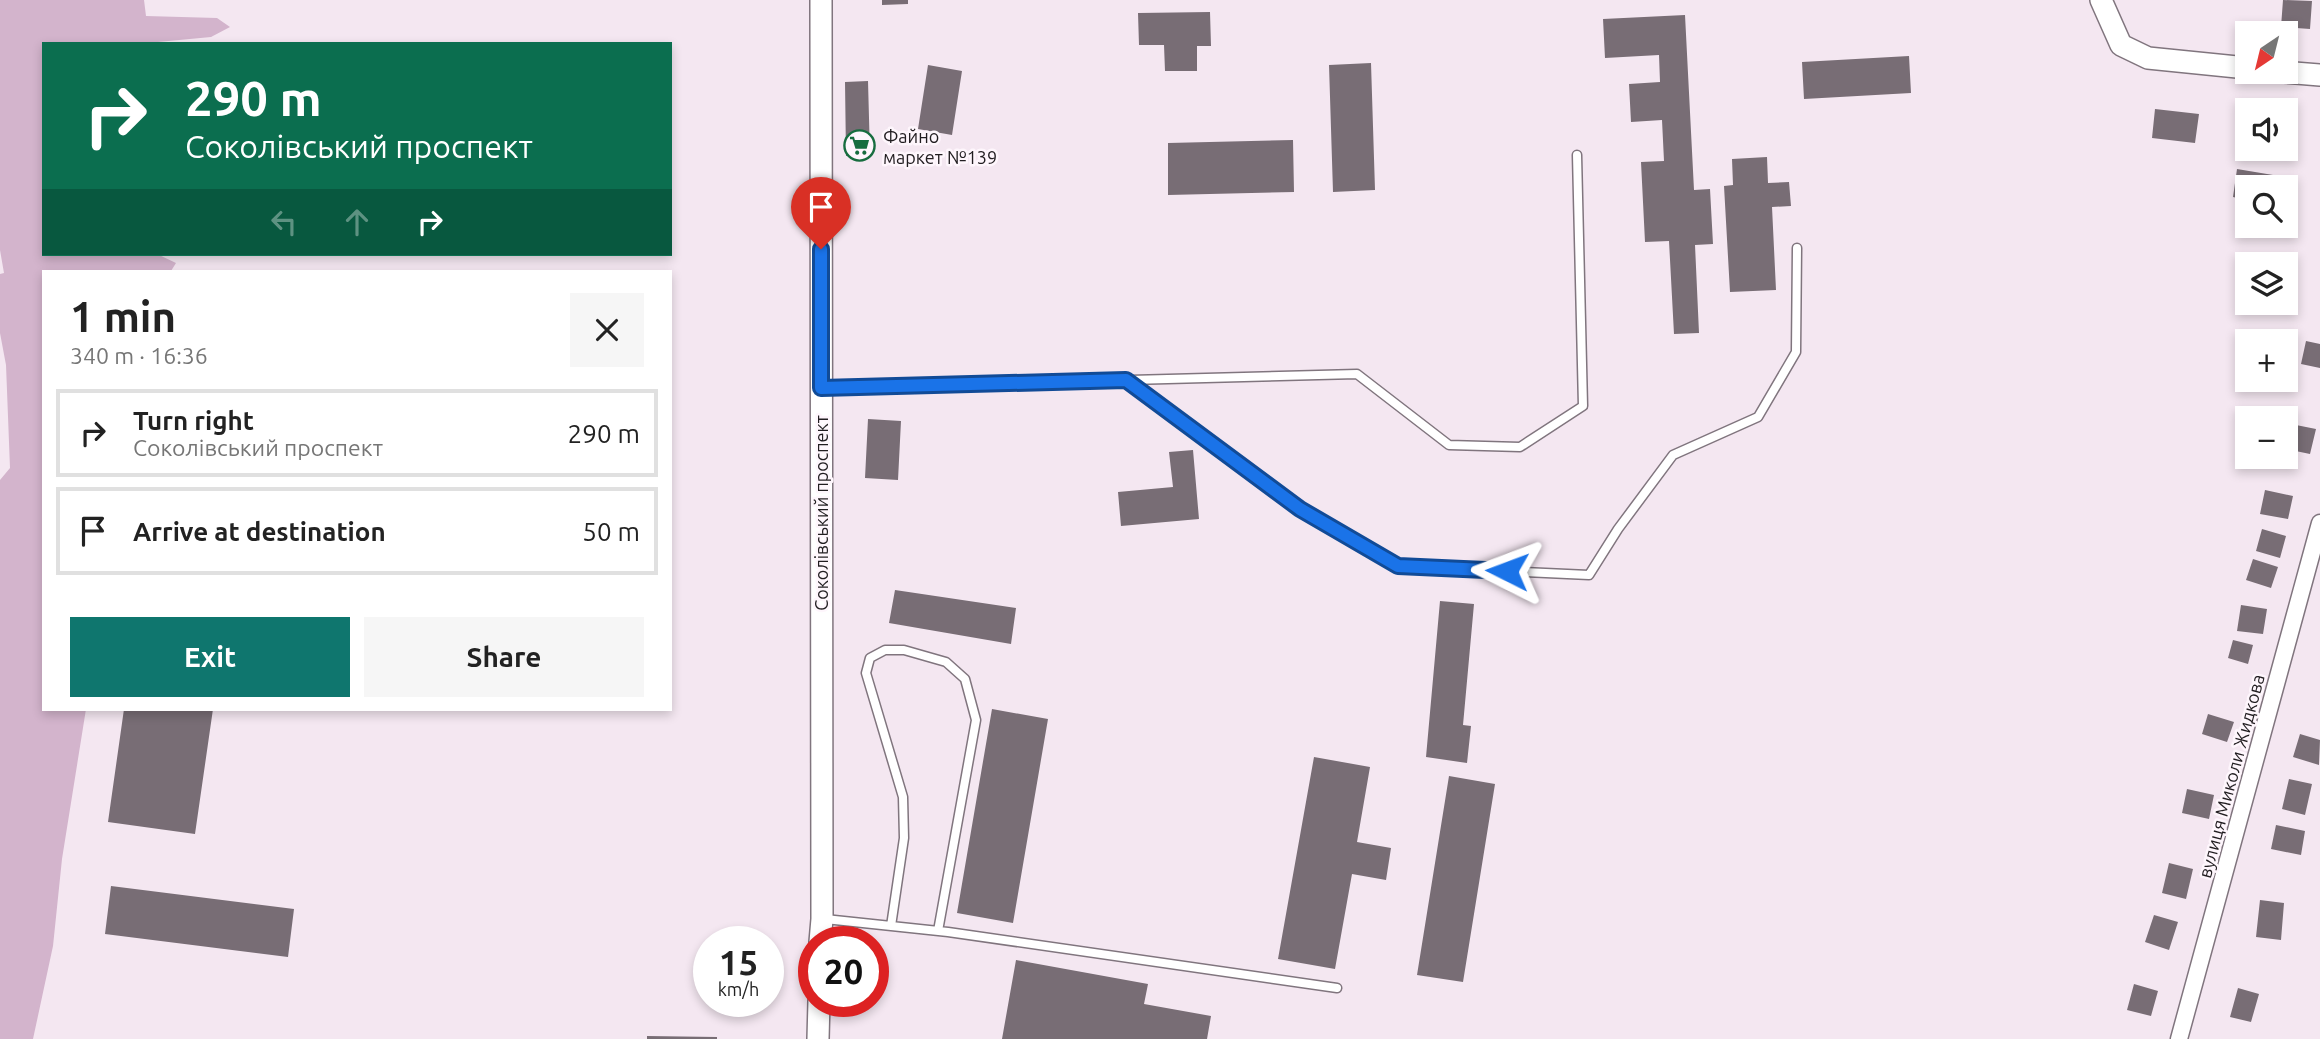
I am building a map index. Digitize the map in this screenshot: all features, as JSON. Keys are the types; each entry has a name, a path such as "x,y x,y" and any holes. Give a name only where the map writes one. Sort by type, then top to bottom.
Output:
{"street":[{"name":"Соколівський проспект","path":"821,0 821,926"},
{"path":"2101,0 2121,45 2148,58 2235,67"},
{"path":"2298,73 2320,75"},
{"name":"вулиця Миколи Жидкова","path":"2179,1039 2320,523"},
{"path":"818,1039 819,1017"}],"lane":[{"path":"821,388 1357,374 1449,445 1520,447 1583,406 1577,155"},
{"path":"1126,380 1300,509 1398,566 1589,575 1618,529 1673,455 1758,417 1796,352 1797,248"},
{"path":"891,926 904,838 903,797 866,673 870,658 885,650 904,650 946,662 965,679 976,720 938,931"},
{"path":"822,919 938,931 1337,988"}],"shaded area":[{"path":"0,0 144,0 146,16 217,18 230,27 211,37 158,42 42,42 42,256 161,256 176,263 172,270 42,270 42,711 86,711 62,859 53,946 33,1039 0,1039 0,480 10,468 6,365 0,333 0,274 4,273 0,250"}],"building":[{"path":"882,0 908,0 908,4 882,5"},
{"path":"2283,0 2312,1 2310,29 2298,28 2298,21 2281,21"},
{"path":"1210,12 1211,46 1197,46 1197,71 1165,71 1164,45 1139,45 1138,13"},
{"path":"1685,15 1694,190 1710,189 1713,244 1695,245 1699,333 1674,334 1669,241 1645,242 1641,162 1664,161 1662,120 1631,122 1629,84 1660,82 1659,55 1605,58 1603,19"},
{"path":"1909,56 1911,93 1804,99 1802,62"},
{"path":"1371,63 1375,190 1333,192 1329,65"},
{"path":"928,65 962,71 952,135 918,129"},
{"path":"868,81 870,155 846,156 845,82"},
{"path":"2155,109 2199,114 2195,143 2152,138"},
{"path":"1293,140 1294,192 1168,195 1168,143"},
{"path":"1767,157 1768,183 1789,182 1791,206 1772,207 1776,290 1730,292 1724,186 1733,185 1732,159"},
{"path":"2237,169 2273,175 2236,175"},
{"path":"2306,341 2320,344 2320,368 2301,364"},
{"path":"868,419 901,421 898,480 865,478"},
{"path":"2298,425 2316,429 2310,454 2298,452"},
{"path":"1193,450 1199,519 1121,526 1118,492 1173,487 1169,452"},
{"path":"2265,490 2293,496 2288,519 2260,514"},
{"path":"2262,529 2286,536 2280,558 2256,551"},
{"path":"2253,559 2278,567 2271,588 2246,580"},
{"path":"895,590 1016,608 1011,644 889,623"},
{"path":"1440,601 1474,604 1463,725 1471,726 1467,763 1426,757"},
{"path":"2241,605 2267,609 2263,634 2237,631"},
{"path":"2233,640 2253,645 2248,664 2228,658"},
{"path":"992,709 1048,719 1013,923 957,913"},
{"path":"124,711 213,711 195,834 108,822"},
{"path":"2208,714 2234,722 2227,742 2202,734"},
{"path":"2300,734 2320,740 2319,765 2293,757"},
{"path":"1314,757 1370,767 1357,842 1391,848 1386,880 1352,874 1335,969 1278,959"},
{"path":"1449,776 1495,784 1463,982 1417,975"},
{"path":"2289,779 2312,784 2305,815 2282,809"},
{"path":"2187,789 2214,795 2209,819 2182,813"},
{"path":"2276,825 2305,831 2301,855 2271,849"},
{"path":"2169,863 2193,869 2186,899 2162,893"},
{"path":"111,886 294,909 288,957 105,934"},
{"path":"2260,900 2284,903 2281,940 2256,937"},
{"path":"2154,915 2178,922 2169,950 2145,942"},
{"path":"1016,960 1148,984 1144,1004 1211,1016 1207,1039 1002,1039"},
{"path":"2134,984 2158,991 2151,1016 2127,1010"},
{"path":"2238,988 2259,994 2251,1022 2230,1017"},
{"path":"647,1036 717,1037 717,1039 647,1039"}],"place":[{"name":"Файно маркет №139","path":"860,146"}],"route":[{"path":"821,249 821,388 1126,380 1300,509 1398,566 1507,571"}]}
